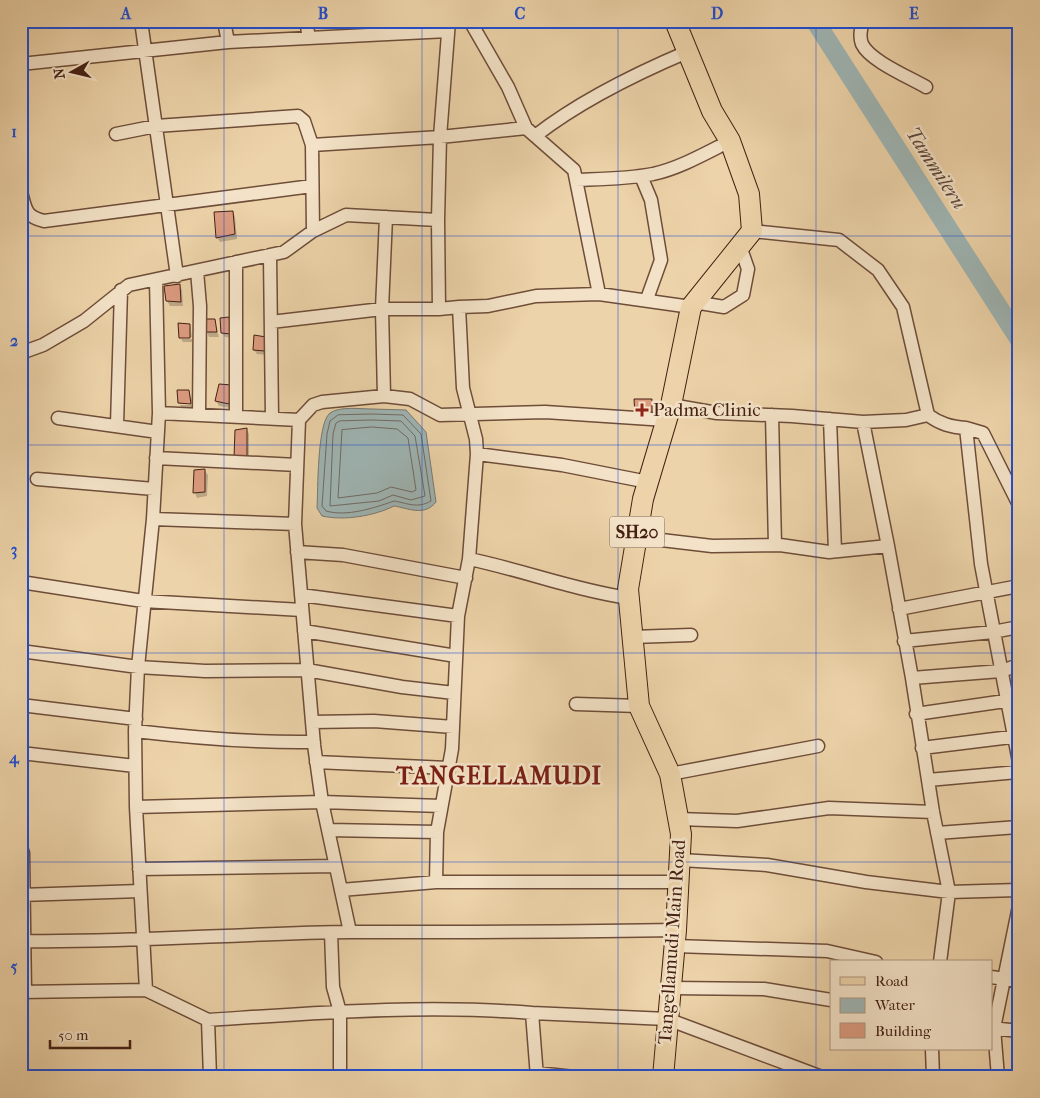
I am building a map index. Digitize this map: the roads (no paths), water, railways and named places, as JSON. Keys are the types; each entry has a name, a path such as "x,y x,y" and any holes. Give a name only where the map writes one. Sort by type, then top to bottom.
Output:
{"main road":[{"path":"674,21 712,111 730,141 749,194 746,239"},
{"name":"Tangellamudi Main Road","path":"663,1077 680,882 681,834 670,774 639,706 629,598 636,537 648,482 669,413 692,305 746,239"}],"street":[{"path":"141,21 177,276"},
{"path":"224,21 228,42"},
{"path":"306,21 309,38"},
{"path":"470,21 508,87 531,132 574,170 600,294"},
{"path":"863,21 860,34 862,44 870,55 926,87"},
{"path":"21,64 228,42 309,38 449,26 440,137 438,220 439,309"},
{"path":"312,145 531,132 655,66 687,52"},
{"path":"116,134 156,126 298,116 304,121 312,145 313,231"},
{"path":"576,180 622,179 655,173 698,157 730,141"},
{"path":"641,176 650,200 661,260 647,299"},
{"path":"21,192 26,211 32,218 44,221 312,186"},
{"path":"21,353 43,345 84,321 129,285 284,252 313,231 346,215 438,220"},
{"path":"384,396 382,309 386,217"},
{"path":"271,322 382,309 439,309 488,306 536,296 600,294 724,307 743,295 748,269 746,239 839,240 878,270 903,307 928,415 936,421 951,427 966,428 983,433 1019,504"},
{"path":"270,255 272,418"},
{"path":"236,262 236,416"},
{"path":"197,271 200,306 199,415"},
{"path":"146,990 136,807 135,725 143,601 152,519 159,412 156,280"},
{"path":"118,425 121,290"},
{"path":"436,882 437,832 453,727 458,616 466,578 478,454 463,388 459,307"},
{"path":"350,932 322,802 316,762 294,524 300,420 314,405 322,402 384,396 410,399 440,415 545,412 716,413 864,422 906,420 928,415"},
{"path":"159,412 300,420"},
{"path":"772,415 775,545"},
{"path":"58,418 158,432"},
{"path":"830,419 835,551"},
{"path":"864,422 912,678 916,714 949,892 940,960"},
{"path":"966,428 986,593 1001,671 1013,701 1019,762"},
{"path":"478,454 562,465 648,482"},
{"path":"156,458 297,465"},
{"path":"37,479 154,489"},
{"path":"152,519 294,524"},
{"path":"636,537 712,546 775,545 835,551 888,546"},
{"path":"297,552 343,555 466,578"},
{"path":"468,559 516,569 554,583 590,592 629,598"},
{"path":"21,582 143,601 302,610"},
{"path":"899,609 1019,586"},
{"path":"301,595 458,616"},
{"path":"904,641 993,632 1019,626"},
{"path":"304,631 456,656"},
{"path":"632,637 691,635"},
{"path":"21,651 138,667 205,670 307,670 402,687 454,693"},
{"path":"912,678 1001,671 1019,666"},
{"path":"916,714 1013,701"},
{"path":"576,704 639,706"},
{"path":"21,705 135,725 195,738 267,743 314,742"},
{"path":"312,722 374,721 453,727"},
{"path":"922,748 1017,736"},
{"path":"670,774 818,746"},
{"path":"21,753 136,766"},
{"path":"316,762 397,764 448,768"},
{"path":"928,780 1019,772"},
{"path":"136,807 322,802 441,806"},
{"path":"678,819 737,821 829,808 933,812"},
{"path":"937,833 1019,827"},
{"path":"328,830 437,832"},
{"path":"21,848 24,853 22,895 23,992 146,990 208,1020 340,1012 484,1009 667,1019 822,1077"},
{"path":"680,860 767,865 866,882 949,892 1019,890"},
{"path":"139,869 335,866"},
{"path":"341,890 436,882 680,882"},
{"path":"22,895 140,891"},
{"path":"998,1077 992,1028 1019,906"},
{"path":"22,941 143,940 350,932 675,938 827,951 867,960"},
{"path":"332,933 333,987 340,1012 340,1077"},
{"path":"992,977 1019,981"},
{"path":"670,988 764,990 830,1000"},
{"path":"532,1013 537,1075 574,1077"},
{"path":"208,1020 210,1077"},
{"path":"992,1028 1019,1031"},
{"path":"932,1050 933,1077"}],"water":[{"path":"350,408 406,410 426,432 436,502 431,507 421,510 410,510 394,506 359,517 340,518 322,516 317,508 320,443 326,419 330,413 339,409"}],"waterway":[{"name":"Tammileru","path":"815,21 1019,339"}],"place":[{"name":"Padma Clinic","path":"642,410"}],"district":[{"name":"TANGELLAMUDI","path":"499,776"}]}
